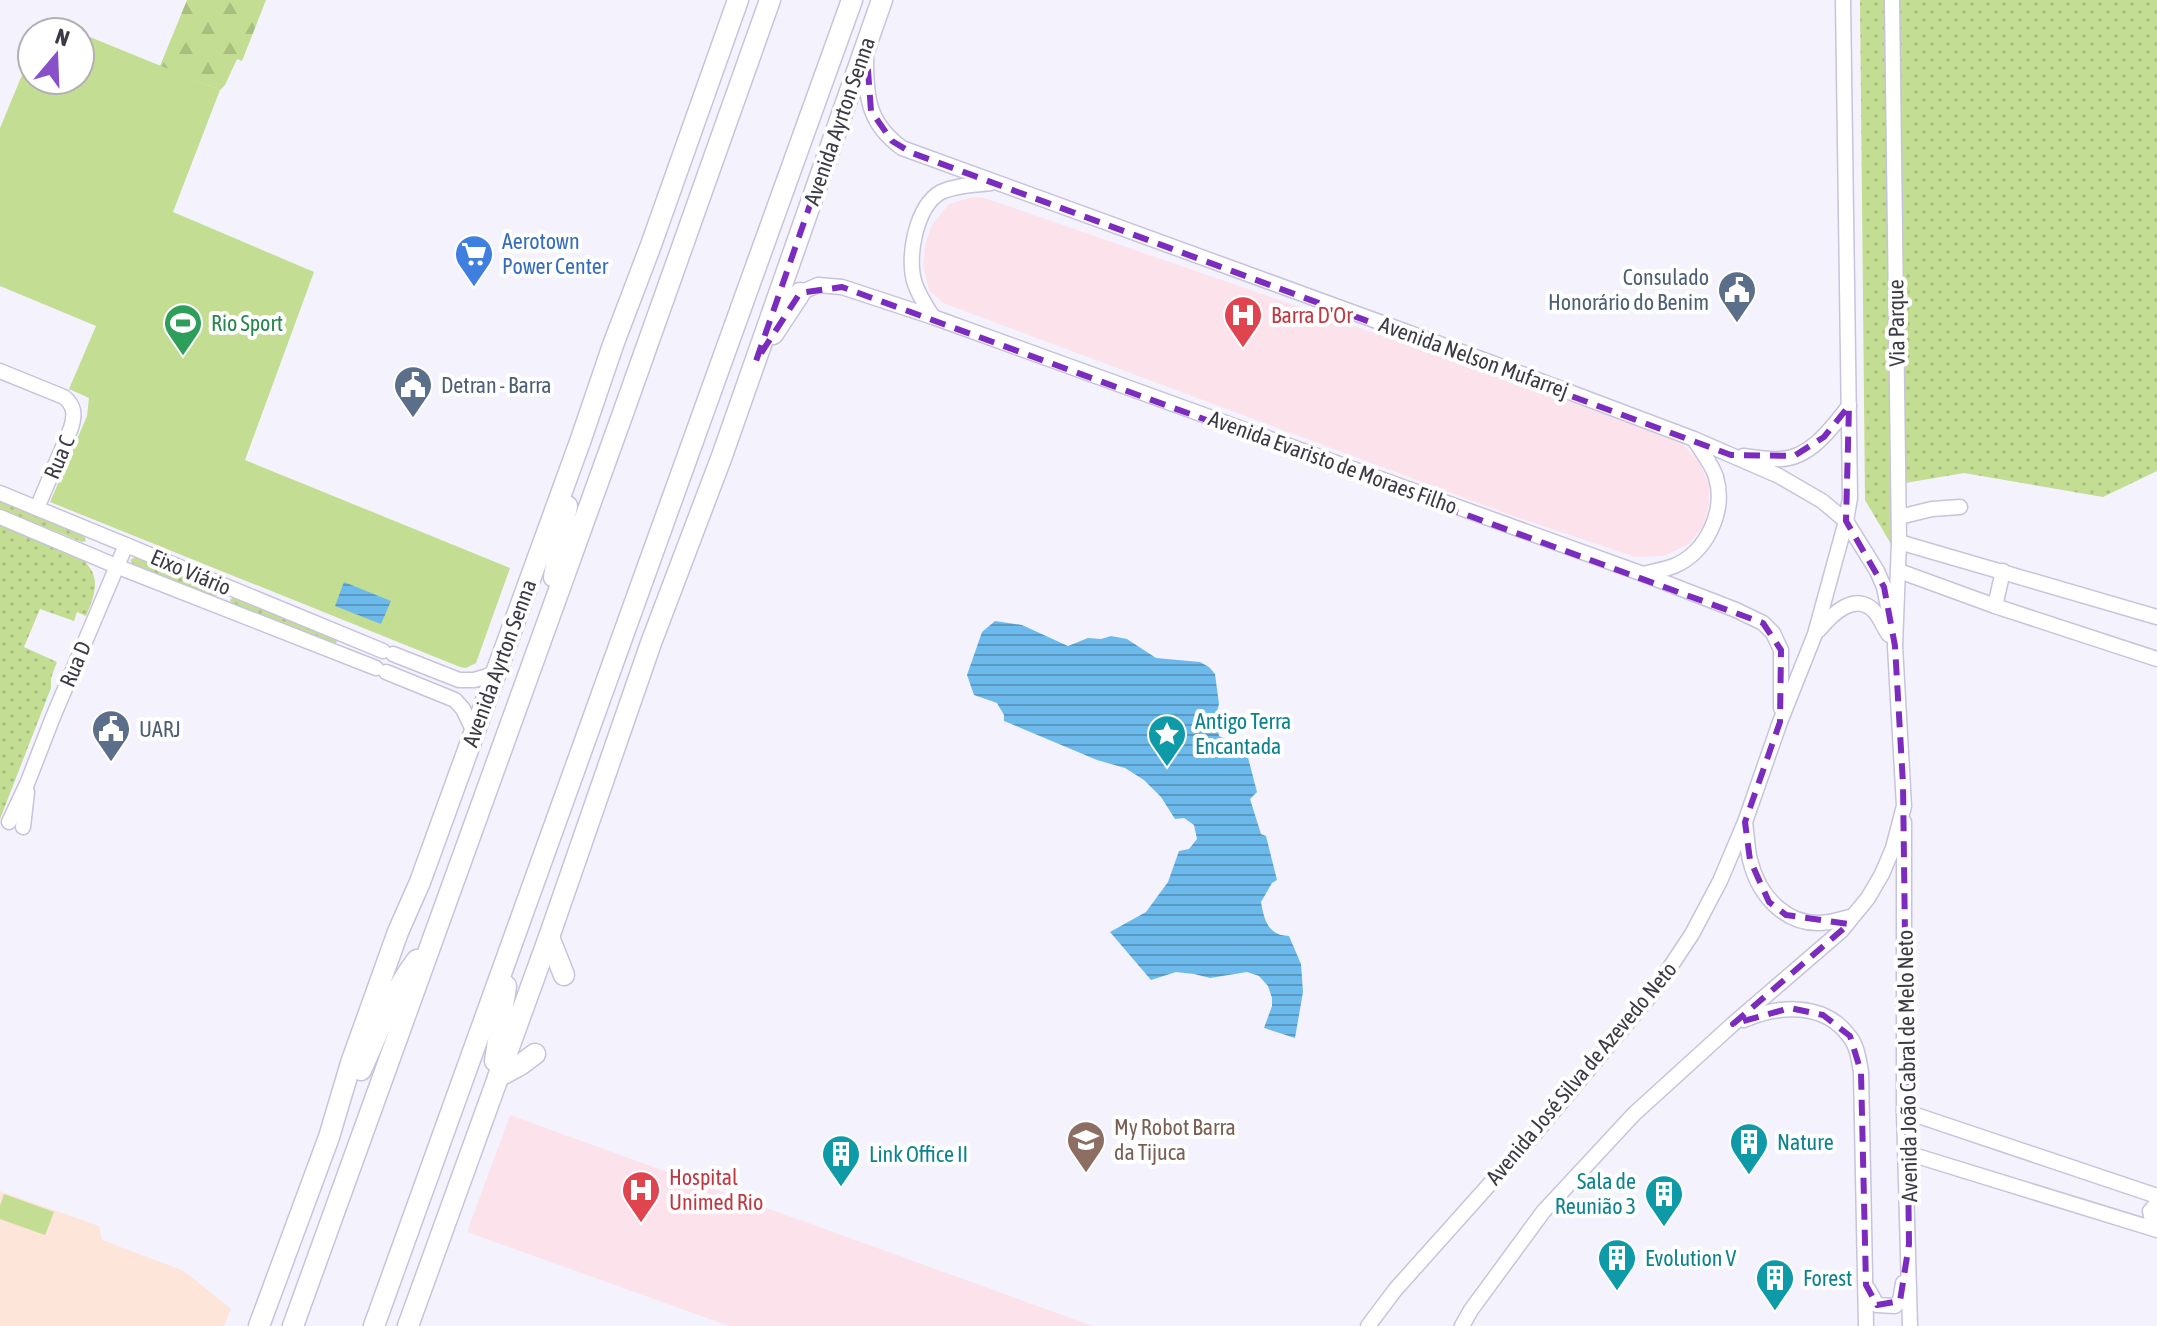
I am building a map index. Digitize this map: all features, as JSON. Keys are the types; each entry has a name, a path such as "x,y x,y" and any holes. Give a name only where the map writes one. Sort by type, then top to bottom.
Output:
{"highway":[{"name":"Avenida Ayrton Senna","path":"259,1326 329,1137 351,1063 398,932 420,882 738,0"},
{"name":"Avenida Ayrton Senna","path":"293,1326 770,0"},
{"name":"Avenida Ayrton Senna","path":"374,1326 852,0"},
{"name":"Avenida Ayrton Senna","path":"408,1326 549,937 651,643 756,361 882,0"},
{"path":"756,361 800,293"},
{"path":"544,632 581,439"},
{"path":"623,638 676,551 722,456"},
{"path":"549,937 564,975"},
{"path":"488,1104 513,940"},
{"path":"329,1137 408,972 429,949"},
{"path":"498,1077 535,1054"}],"street":[{"path":"1843,0 1850,498 1846,521"},
{"name":"Via Parque","path":"1892,0 1899,517 1895,646"},
{"name":"Avenida Nelson Mufarrej","path":"866,43 866,81 871,111 892,141 912,153 1076,210 1694,439 1779,476 1822,501 1846,521 1877,571 1884,587 1895,646"},
{"path":"933,317 924,305 913,275 916,229 925,207 950,188 995,182"},
{"name":"Avenida Evaristo de Moraes Filho","path":"800,293 818,285 842,287 933,317 1736,610 1763,623 1773,633 1781,650 1780,722"},
{"name":"Rua C","path":"0,371 64,397 72,405 74,417 71,428 37,508"},
{"path":"1731,455 1782,459 1794,456 1824,437 1849,406"},
{"path":"1643,574 1674,566 1689,556 1703,543 1716,519 1719,494 1715,474 1694,439"},
{"name":"Eixo Viário","path":"0,493 451,678 474,680 495,674"},
{"path":"1899,517 1932,509 1960,507"},
{"name":"Eixo Viário","path":"0,517 116,566 445,695 463,709 474,732"},
{"name":"Avenida José Silva de Azevedo Neto","path":"1368,1326 1395,1290 1538,1130 1655,990 1692,934 1720,881 1745,822 1815,634 1846,521"},
{"path":"89,555 98,533"},
{"path":"1899,542 2157,617"},
{"name":"Rua D","path":"9,822 126,545"},
{"path":"1899,571 2157,659"},
{"path":"1995,606 2003,571"},
{"path":"1462,1326 1543,1212 1634,1114 1841,931 1868,898 1882,874 1893,848 1904,806 1895,646 1874,611 1857,604 1844,606 1831,615 1815,634"},
{"path":"445,695 451,678"},
{"name":"Rua D","path":"23,827 27,784"},
{"name":"Avenida João Cabral de Melo Neto","path":"1904,806 1904,1111 1910,1326"},
{"path":"1745,822 1750,860 1769,902 1786,915 1804,922 1827,923 1853,916"},
{"name":"Avenida João Cabral de Melo Neto","path":"1733,1024 1761,1012 1790,1008 1823,1015 1850,1036 1861,1072 1866,1326"},
{"path":"1904,1111 2157,1196"},
{"path":"1907,1153 2157,1229"},
{"path":"2157,1203 2150,1211 2157,1229"},
{"path":"1866,1285 1877,1305 1895,1306 1902,1293 1909,1244"}],"highlighted area":[{"path":"866,43 871,111 892,141 912,153 1731,455 1794,456 1824,437 1849,406 1846,521 1884,587 1895,646 1903,784 1909,1244 1900,1301 1877,1305 1866,1285 1861,1072 1850,1036 1823,1015 1790,1008 1733,1024 1849,924 1786,915 1769,902 1750,860 1745,822 1780,722 1781,650 1763,623 842,287 800,293 756,361"}],"shaded area":[{"name":"Barra D'Or","path":"972,197 985,198 1553,395 1683,444 1699,462 1709,484 1705,524 1689,544 1664,556 1635,557 1513,516 943,303 929,290 923,266 925,244 933,223 949,204"},
{"name":"Hospital Unimed Rio","path":"510,1115 1093,1326 729,1326 467,1232"},
{"path":"0,1191 99,1226 102,1240 184,1271 231,1309 224,1326 0,1326"}],"green space":[{"path":"187,0 266,0 242,61 237,59 220,90 160,66"},
{"path":"1860,0 2157,0 2157,471 2103,497 1964,473 1899,484 1891,544 1865,500"},
{"name":"Rio Sport","path":"96,40 220,90 173,212 314,272 245,460 510,568 476,663 466,668 460,667 50,502 87,416 89,398 69,389 96,326 0,286 0,128 16,90 16,96 96,96"},
{"path":"0,501 84,535 86,541 0,509"},
{"path":"0,525 83,560 93,573 95,586 86,616 77,612 74,621 40,609 24,647 57,662 51,688 0,819"},
{"path":"135,557 217,589 218,595 133,564 130,560"},
{"path":"233,597 338,641 333,645 232,604 230,600"},
{"path":"4,1194 54,1212 45,1235 0,1219"}],"water":[{"path":"344,582 391,601 381,624 335,606"},
{"path":"995,621 1022,625 1068,646 1088,638 1111,636 1127,639 1156,658 1200,662 1215,674 1219,736 1246,750 1257,792 1250,799 1261,834 1266,836 1277,880 1261,902 1264,914 1272,930 1289,936 1301,964 1303,992 1295,1038 1264,1028 1272,998 1268,986 1259,976 1247,972 1210,978 1176,972 1151,980 1110,932 1146,912 1168,882 1179,851 1189,849 1197,839 1194,825 1184,818 1175,819 1161,797 1144,780 1125,768 1097,760 1004,721 997,703 974,695 967,675 982,632"}],"place":[{"name":"Aerotown Power Center","path":"474,288"},
{"name":"Consulado Honorário do Benim","path":"1737,324"},
{"name":"Barra D'Or","path":"1243,349"},
{"name":"Rio Sport","path":"183,357"},
{"name":"Detran - Barra","path":"413,419"},
{"name":"UARJ","path":"111,763"},
{"name":"Antigo Terra Encantada","path":"1167,768"},
{"name":"My Robot Barra da Tijuca","path":"1086,1174"},
{"name":"Nature","path":"1749,1176"},
{"name":"Link Office II","path":"841,1188"},
{"name":"Hospital Unimed Rio","path":"641,1224"},
{"name":"Sala de Reunião 3","path":"1664,1228"},
{"name":"Evolution V","path":"1617,1292"},
{"name":"Forest","path":"1775,1312"}]}
